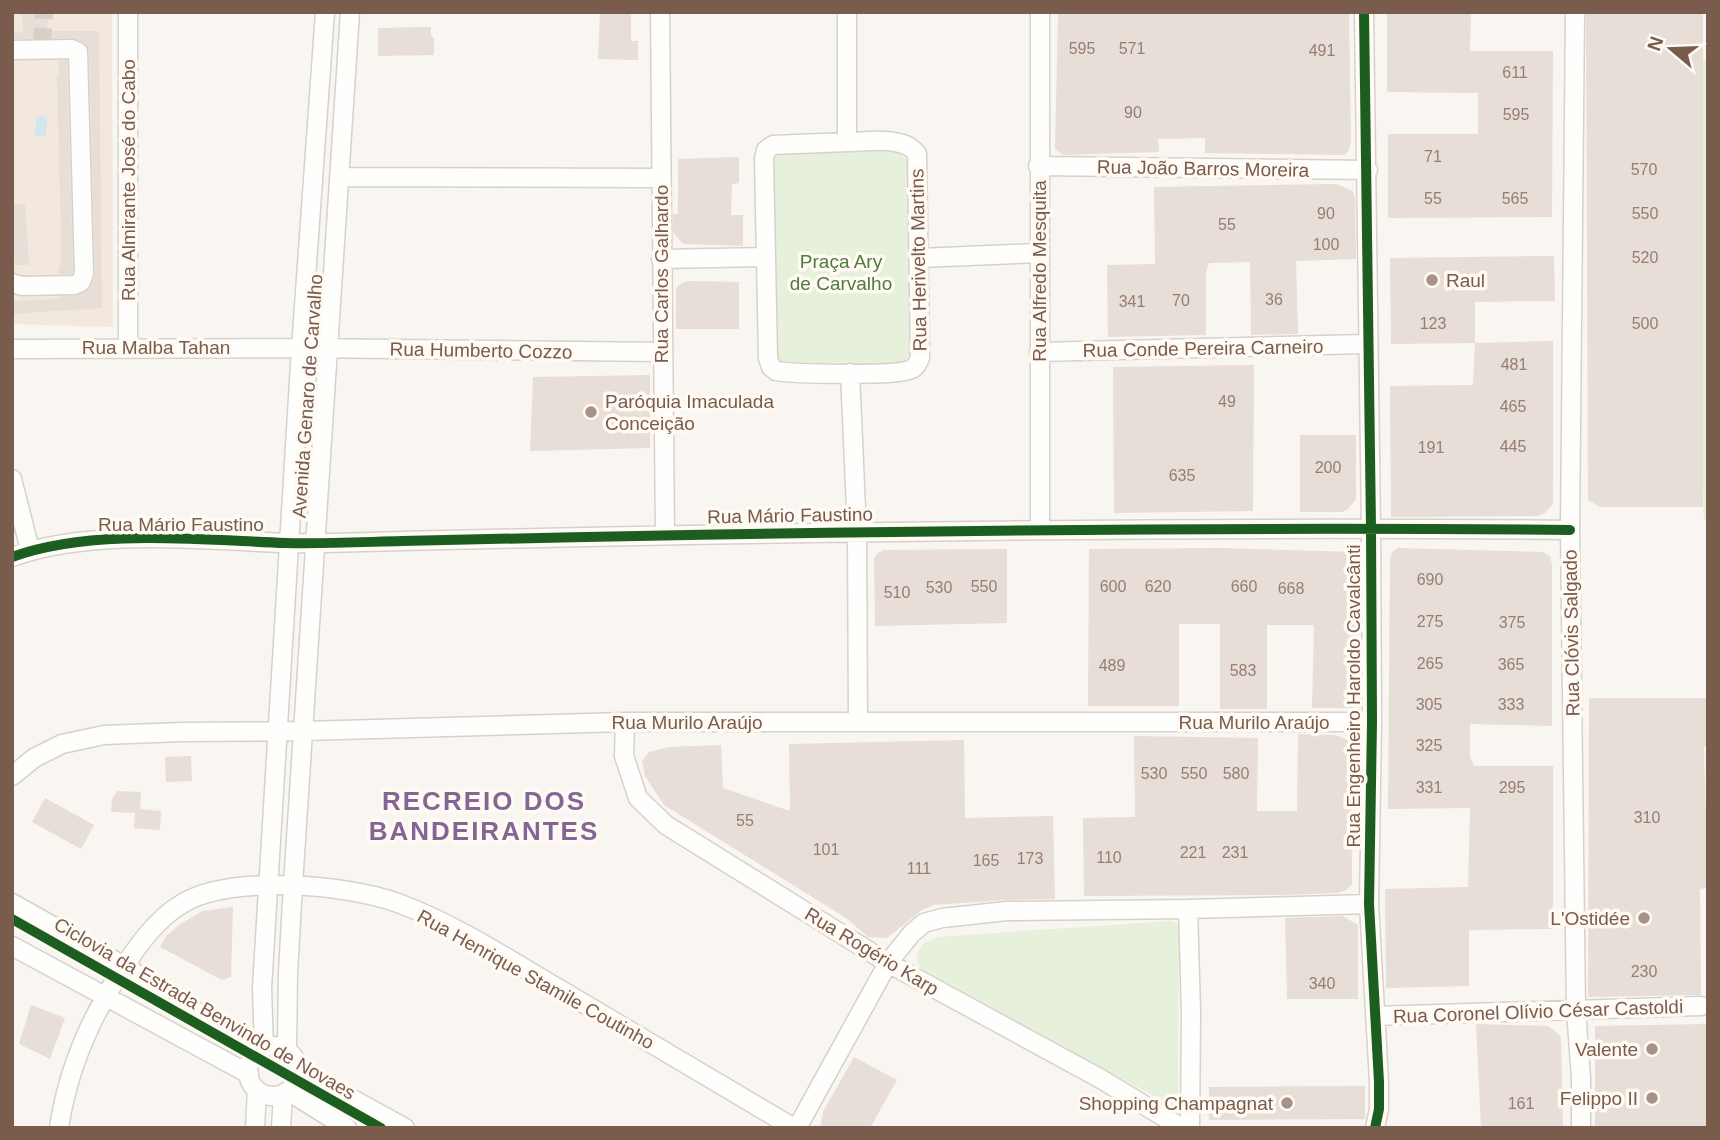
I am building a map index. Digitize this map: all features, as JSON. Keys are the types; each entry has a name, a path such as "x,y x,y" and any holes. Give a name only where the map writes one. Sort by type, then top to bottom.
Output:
{"street":[{"name":"Rua Almirante José do Cabo","path":"128,12 128,347"},
{"name":"Avenida Genaro de Carvalho","path":"261,1050 301,348 325,12"},
{"name":"Avenida Genaro de Carvalho","path":"287,1050 287,982 350,12"},
{"name":"Rua Carlos Galhardo","path":"660,12 661,352 665,535"},
{"path":"847,12 847,142"},
{"name":"Rua Alfredo Mesquita","path":"1040,12 1040,529"},
{"name":"Rua Engenheiro Haroldo Cavalcânti","path":"1364,12 1371,528 1369,904 1379,1082 1375,1128"},
{"name":"Rua Clóvis Salgado","path":"1575,12 1570,530 1576,1010 1581,1128"},
{"path":"12,50 72,49 79,55 84,273 81,282 74,285 22,286 12,283"},
{"name":"Rua Herivelto Martins","path":"847,142 902,143 912,146 917,154 920,358 916,367 906,372 782,372 771,367 768,358 766,150 773,145 847,142"},
{"name":"Rua João Barros Moreira","path":"1038,166 1368,170"},
{"path":"340,177 660,178"},
{"path":"920,258 1039,253"},
{"path":"662,259 766,257"},
{"name":"Rua Conde Pereira Carneiro","path":"1039,352 1367,344"},
{"name":"Rua Malba Tahan","path":"12,349 301,348"},
{"name":"Rua Humberto Cozzo","path":"301,348 661,352"},
{"path":"850,373 857,531 858,721"},
{"path":"12,480 30,550"},
{"name":"Rua Mário Faustino","path":"12,557 30,550 106,541 315,543 1040,529 1570,530"},
{"name":"Rua Murilo Araújo","path":"12,776 34,758 62,744 104,735 625,722 1372,722"},
{"name":"Rua Rogério Karp","path":"625,722 624,756 638,798 666,825 888,963 1101,1079 1182,1128"},
{"name":"Rua Henrique Stamile Coutinho","path":"60,1128 63,1101 76,1059 105,996 146,936 184,902 204,893 224,889 316,885 396,902 421,913 502,956 795,1128"},
{"path":"12,903 124,966 261,1050"},
{"path":"795,1128 888,963 912,933 924,923 942,918 1007,911 1369,904"},
{"path":"1188,909 1191,1012 1189,1128"},
{"path":"12,946 105,996 274,1096 286,1093 347,1128"},
{"name":"Rua Coronel Olívio César Castoldi","path":"1375,1016 1701,1006"},
{"path":"255,1128 251,1062 261,1050 276,1046 293,1055 298,1069 296,1080 286,1093 281,1128"},
{"path":"298,1069 405,1128"}],"shaded area":[{"path":"12,12 112,12 113,327 12,324"}],"green space":[{"path":"1703,59 1708,62 1708,521 1704,520 1702,455"},
{"name":"Praça Ary de Carvalho","path":"782,151 895,151 907,160 912,349 902,362 864,366 788,365 773,354 771,166 774,156"},
{"path":"1170,921 1177,923 1179,932 1178,1092 1176,1102 1172,1106 920,968 916,956 923,944 937,937"}],"water":[{"path":"36,116 47,117 46,136 35,136"}],"building":[{"path":"22,12 48,12 47,31 99,31 102,308 12,314 12,301 58,299 85,292 92,286 95,273 89,51 84,42 72,38 12,39 12,32 23,32"},
{"path":"600,12 631,13 631,41 638,41 638,60 598,59"},
{"path":"1058,12 1349,12 1349,150 1344,155 1205,153 1205,138 1158,139 1159,152 1063,155 1055,149"},
{"path":"1387,12 1471,12 1470,51 1553,51 1552,217 1388,218 1388,134 1478,134 1478,93 1387,92"},
{"path":"1586,12 1703,12 1703,507 1600,507 1588,500"},
{"path":"431,27 434,55 378,56 378,28"},
{"path":"67,60 73,271 72,274 58,274 58,266 61,265 61,235 57,75 59,76 58,61"},
{"path":"739,157 739,183 732,184 731,215 743,215 743,246 683,244 673,232 673,214 678,214 678,159"},
{"path":"1336,184 1353,191 1355,198 1356,259 1296,261 1298,334 1251,335 1250,262 1209,263 1206,273 1206,335 1108,337 1107,265 1155,264 1154,187"},
{"path":"25,204 29,265 15,265 12,205"},
{"path":"1554,256 1555,301 1475,302 1475,343 1391,344 1390,258"},
{"path":"687,281 739,282 739,329 676,329 676,290"},
{"path":"1553,341 1553,504 1545,513 1538,516 1391,517 1390,386 1473,385 1475,343"},
{"path":"1254,365 1253,511 1114,513 1113,367"},
{"name":"Paróquia Imaculada Conceição","path":"650,375 650,448 530,451 533,377"},
{"path":"1300,435 1356,435 1356,499 1348,509 1343,512 1300,512"},
{"path":"1220,548 1357,552 1355,708 1312,708 1314,625 1267,625 1267,709 1220,709 1220,624 1179,624 1179,706 1088,706 1089,549"},
{"path":"1398,548 1542,552 1550,556 1552,564 1552,726 1470,724 1470,757 1474,766 1553,766 1553,929 1469,930 1469,986 1386,988 1385,889 1468,887 1470,808 1388,809 1390,560 1392,552"},
{"path":"1007,549 1007,623 875,626 874,558 878,553 884,550"},
{"path":"1589,698 1708,698 1708,747 1704,747 1708,888 1700,889 1701,995 1588,997"},
{"path":"1298,734 1335,735 1348,740 1351,746 1352,884 1346,890 1337,893 1284,895 1084,896 1083,818 1135,817 1134,736 1258,738 1257,811 1297,811"},
{"path":"964,740 965,818 1053,816 1055,899 934,905 922,910 887,938 868,937 846,918 664,805 645,776 642,761 649,752 669,747 721,745 723,788 790,811 789,744"},
{"path":"191,756 192,781 166,782 165,757"},
{"path":"117,791 141,792 140,809 161,811 160,830 134,828 135,813 111,812 112,799"},
{"path":"45,798 94,825 81,849 32,822"},
{"path":"233,907 231,977 222,980 160,947 166,936 203,911"},
{"path":"1343,916 1358,925 1358,999 1287,999 1285,918"},
{"path":"31,1005 65,1018 50,1059 19,1044"},
{"path":"1476,1024 1548,1026 1561,1037 1563,1128 1481,1128"},
{"path":"1708,1024 1708,1128 1595,1128 1595,1026"},
{"path":"854,1057 897,1080 870,1128 820,1128 823,1112"},
{"name":"Shopping Champagnat","path":"1365,1086 1365,1119 1209,1120 1209,1087"}],"tunnel":[{"path":"42,46 44,12"}],"cycle path":[{"path":"1364,12 1371,528 1369,904 1379,1082 1379,1109 1375,1128"},
{"path":"12,557 76,542 147,538 314,543 986,531 1570,530"},
{"name":"Ciclovia da Estrada Benvindo de Novaes","path":"12,919 381,1128"}],"place":[{"name":"Raul","path":"1432,280"},
{"name":"Paróquia Imaculada Conceição","path":"591,412"},
{"name":"L'Ostidée","path":"1644,918"},
{"name":"Valente","path":"1652,1049"},
{"name":"Felippo II","path":"1652,1098"},
{"name":"Shopping Champagnat","path":"1287,1103"}],"district":[{"name":"RECREIO DOS BANDEIRANTES","path":"484,816"}]}
